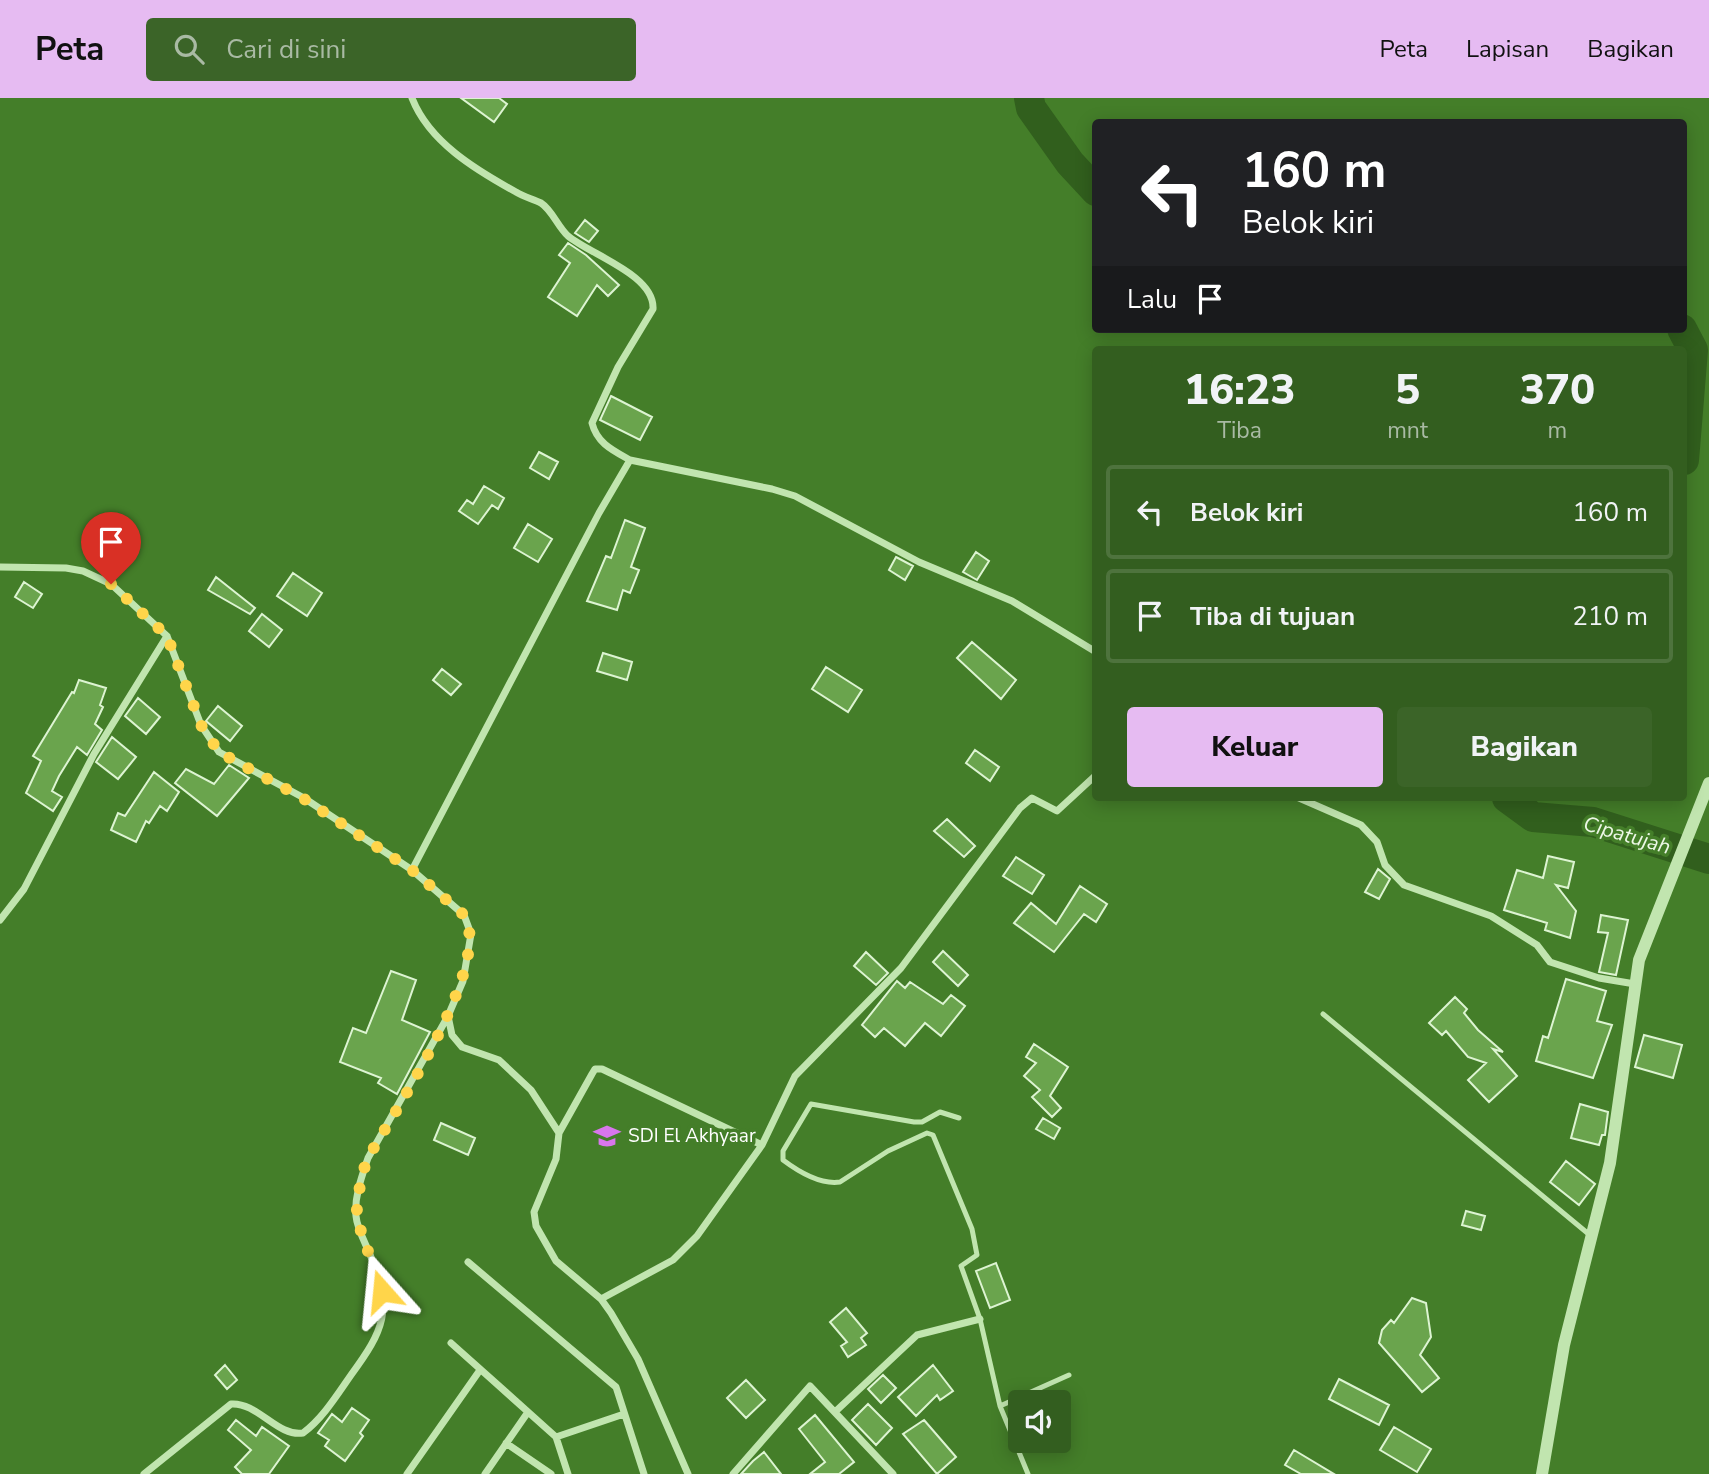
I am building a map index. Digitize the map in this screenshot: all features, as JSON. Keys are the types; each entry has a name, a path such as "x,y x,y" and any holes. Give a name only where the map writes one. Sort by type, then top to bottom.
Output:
{"street":[{"path":"412,98 419,117 437,140 517,193 543,204 572,239 650,289 653,309 618,367 592,423 595,435 606,447 629,460 795,496 919,562 1012,601 1092,650"},
{"path":"412,870 598,513 629,460"},
{"path":"0,567 42,565 83,571 98,577 140,607 167,636 201,725 219,752 304,799 412,870 464,915 470,925 463,981 448,1016 368,1158 361,1177 356,1217 378,1274 386,1307 381,1329 370,1351 329,1406 303,1433 291,1433 244,1405 231,1404 144,1474"},
{"path":"0,920 24,888 94,754 167,636"},
{"path":"601,1299 673,1260 697,1236 762,1145 795,1076 901,968 1020,808 1032,798 1057,811 1092,779"},
{"path":"1542,1474 1564,1345 1614,1142 1639,960 1671,873 1709,783"},
{"path":"1306,801 1361,825 1377,842 1385,865 1404,885 1491,916 1537,945 1550,962 1599,978 1635,984"},
{"path":"448,1016 452,1035 462,1047 499,1060 531,1090 559,1133"},
{"path":"688,1474 638,1359 601,1299 583,1287 556,1261 536,1226 534,1212 556,1158 559,1133 596,1069 602,1069 762,1145"},
{"path":"468,1262 616,1387 644,1474"},
{"path":"836,1411 917,1335 980,1319"},
{"path":"451,1343 556,1437 568,1474"},
{"path":"407,1474 480,1370"},
{"path":"733,1474 810,1386 893,1474"},
{"path":"485,1474 528,1412"},
{"path":"556,1437 624,1414"},
{"path":"506,1443 551,1474"}],"lane":[{"path":"1323,1014 1591,1236"},
{"path":"959,1118 940,1112 922,1122 914,1122 811,1104 783,1151 783,1160 794,1168 831,1184 840,1182 899,1145 927,1133 933,1135 972,1229 977,1255 961,1266 980,1319 1000,1406 1028,1474"},
{"path":"1000,1406 1069,1375"}],"building":[{"path":"461,98 499,98 507,104 494,122"},
{"path":"585,220 598,231 589,242 575,233"},
{"path":"568,243 586,255 619,285 608,296 597,285 577,316 548,297 570,263 559,255"},
{"path":"611,396 652,417 640,440 600,420"},
{"path":"539,452 558,462 549,479 530,468"},
{"path":"484,486 504,498 498,509 492,505 478,524 459,511 467,500 473,504"},
{"path":"625,520 645,528 631,567 639,570 630,593 623,590 617,610 587,601 606,556 611,558"},
{"path":"528,524 552,539 538,562 514,548"},
{"path":"976,552 989,561 977,580 963,572"},
{"path":"896,557 913,566 905,580 889,570"},
{"path":"293,573 322,593 307,616 277,596"},
{"path":"216,577 255,608 250,614 208,590"},
{"path":"24,582 42,594 33,608 15,597"},
{"path":"262,614 282,630 269,647 249,631"},
{"path":"972,642 1016,680 1001,699 957,658"},
{"path":"603,653 632,662 627,680 597,671"},
{"path":"826,667 862,690 848,712 812,689"},
{"path":"442,669 461,684 451,695 433,680"},
{"path":"79,680 106,688 100,705 103,707 95,724 102,730 87,755 77,747 59,776 52,791 62,797 53,811 26,793 41,761 33,756 72,692 74,693"},
{"path":"138,698 160,717 146,734 125,716"},
{"path":"218,706 242,726 230,741 206,721"},
{"path":"112,737 136,757 118,779 96,762"},
{"path":"975,750 999,767 990,781 966,763"},
{"path":"229,765 249,778 217,816 175,783 186,769 214,784"},
{"path":"154,772 179,792 167,811 160,806 149,823 146,821 136,842 111,830 118,813 125,816"},
{"path":"947,819 975,846 964,857 934,831"},
{"path":"1548,856 1574,862 1568,888 1556,885 1576,911 1570,938 1545,930 1547,923 1504,910 1517,870 1543,878"},
{"path":"1016,857 1044,875 1032,894 1003,876"},
{"path":"1378,869 1390,879 1379,899 1365,892"},
{"path":"1080,886 1107,904 1096,922 1084,914 1054,952 1014,923 1031,903 1056,924"},
{"path":"1601,915 1628,920 1616,975 1599,972 1608,933 1598,932"},
{"path":"943,951 968,975 958,986 933,962"},
{"path":"866,952 888,973 876,985 854,966"},
{"path":"391,971 416,980 402,1020 430,1032 397,1094 378,1083 381,1078 340,1062 353,1028 366,1033"},
{"path":"1566,979 1606,991 1597,1021 1612,1025 1593,1078 1536,1061 1543,1036 1548,1038"},
{"path":"897,981 905,988 910,982 943,1004 951,995 965,1006 941,1036 925,1023 905,1046 884,1028 875,1037 862,1025"},
{"path":"1455,997 1467,1009 1464,1013 1478,1030 1503,1052 1493,1049 1517,1076 1489,1102 1468,1080 1486,1063 1468,1057 1446,1031 1442,1035 1429,1023"},
{"path":"1644,1035 1682,1045 1673,1078 1635,1067"},
{"path":"1034,1044 1068,1067 1050,1096 1061,1108 1052,1117 1032,1097 1040,1090 1024,1076 1036,1063 1026,1057"},
{"path":"1580,1104 1608,1112 1605,1135 1602,1135 1599,1145 1571,1138"},
{"path":"1043,1118 1060,1128 1054,1139 1036,1129"},
{"path":"441,1123 475,1138 468,1155 434,1140"},
{"path":"1566,1161 1595,1184 1579,1205 1550,1182"},
{"path":"1466,1211 1485,1216 1481,1230 1462,1225"},
{"path":"996,1263 1010,1300 990,1308 976,1271"},
{"path":"1412,1298 1426,1303 1431,1337 1420,1355 1439,1378 1422,1392 1379,1343 1382,1330 1391,1320 1394,1323"},
{"path":"846,1308 867,1333 861,1338 866,1345 848,1357 841,1346 847,1342 830,1322"},
{"path":"225,1365 237,1380 227,1389 215,1375"},
{"path":"933,1365 953,1391 940,1400 937,1395 916,1416 898,1397"},
{"path":"883,1375 896,1388 881,1403 868,1389"},
{"path":"1339,1379 1389,1405 1379,1425 1329,1399"},
{"path":"746,1380 765,1400 746,1418 727,1398"},
{"path":"868,1404 892,1428 876,1445 852,1420"},
{"path":"352,1408 369,1420 360,1433 363,1436 345,1461 325,1446 329,1440 318,1433 332,1414 342,1422"},
{"path":"815,1415 854,1462 839,1474 810,1474 825,1462 799,1429"},
{"path":"236,1420 256,1436 262,1427 289,1446 269,1474 242,1474 235,1467 251,1450 228,1430"},
{"path":"924,1420 956,1457 937,1474 903,1434"},
{"path":"1394,1427 1431,1449 1417,1472 1380,1450"},
{"path":"1294,1450 1334,1474 1301,1474 1285,1465"},
{"path":"764,1452 781,1474 741,1474 753,1461"}],"waterway":[{"name":"Cipatujah","path":"1029,98 1031,108 1070,163 1092,187"},
{"name":"Cipatujah","path":"1684,333 1693,350 1687,423"},
{"name":"Cipatujah","path":"1511,801 1533,817 1593,822 1709,859"}],"place":[{"name":"SDI El Akhyaar","path":"607,1136"}],"route":[{"path":"111,584 140,607 167,636 185,677 201,725 225,758 304,799 412,870 464,915 470,925 471,934 463,981 448,1016 368,1158 361,1177 356,1217 382,1291"}]}
